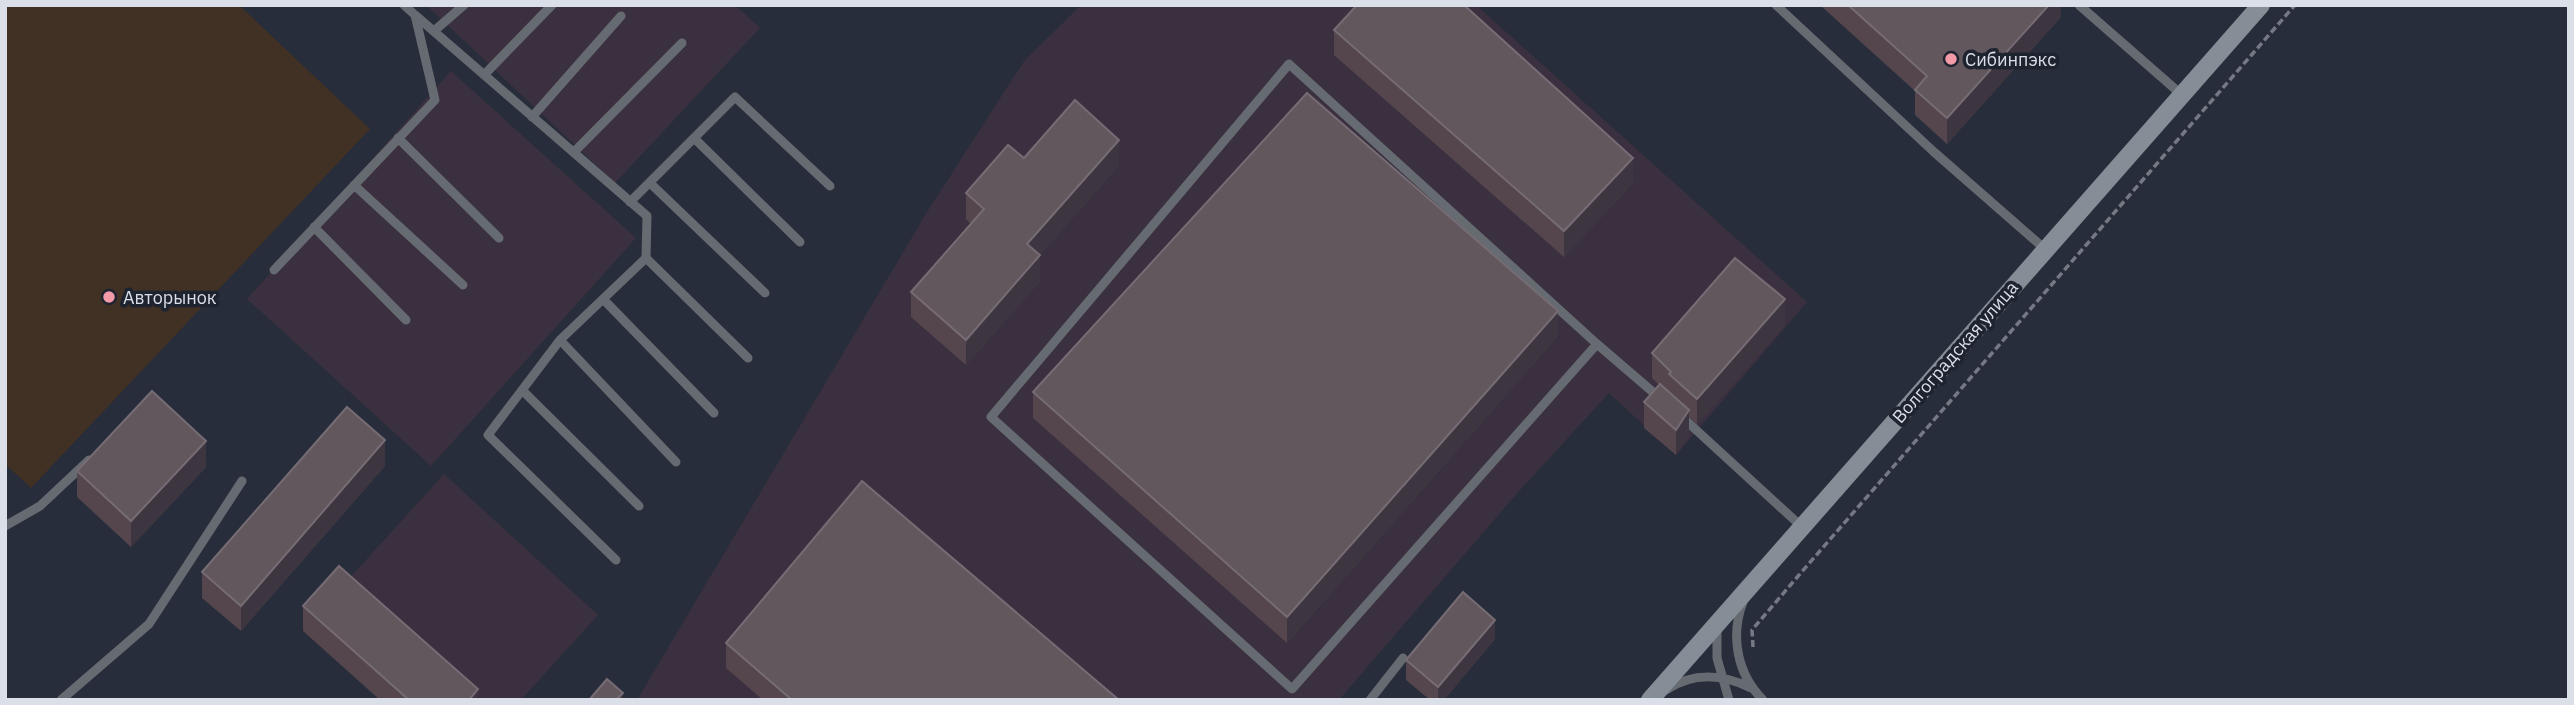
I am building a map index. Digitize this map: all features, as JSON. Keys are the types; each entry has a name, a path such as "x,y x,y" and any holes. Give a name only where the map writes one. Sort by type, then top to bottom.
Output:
{"main road":[{"name":"Волгоградская улица","path":"1651,700 2261,5"}],"lane":[{"path":"404,5 647,216 646,258 560,340 488,435 616,560"},
{"path":"433,31 464,5"},
{"path":"484,75 552,5"},
{"path":"1776,5 1934,152 2046,250"},
{"path":"2079,5 2182,94"},
{"path":"274,270 435,100 415,15"},
{"path":"533,117 621,16"},
{"path":"574,152 682,43"},
{"path":"1597,344 1292,689 991,417 1289,65 1665,403"},
{"path":"631,202 734,97 830,186"},
{"path":"398,138 499,238"},
{"path":"694,138 800,242"},
{"path":"650,183 765,293"},
{"path":"354,185 463,285"},
{"path":"314,227 406,320"},
{"path":"646,258 748,358"},
{"path":"603,299 713,413"},
{"path":"560,340 676,461"},
{"path":"522,390 639,506"},
{"path":"1675,411 1802,527"},
{"path":"5,526 40,506 96,452"},
{"path":"61,700 149,624 242,481"},
{"path":"1749,587 1736,626 1740,664 1751,688 1763,700"},
{"path":"1718,622 1717,658 1730,700"},
{"path":"1370,700 1403,658"},
{"path":"1651,700 1690,679 1723,677 1751,688"}],"path":[{"path":"1754,655 1752,630 2295,5"}],"shaded area":[{"name":"Авторынок","path":"5,5 239,5 370,129 31,488 5,464"},
{"path":"426,5 735,5 760,28 615,183"},
{"path":"1081,5 1476,5 1807,302 1676,455 1609,393 1513,498 1339,700 637,700 927,212 1024,61"},
{"path":"451,71 636,238 431,466 247,299"},
{"path":"444,474 598,615 521,700 472,700 345,583"}],"building":[{"path":"1357,5 1464,5 1633,158 1564,231 1334,30"},
{"name":"Сибинпэкс","path":"1848,5 2049,5 1947,118 1915,90 1927,76"},
{"path":"1307,93 1558,311 1287,617 1033,392"},
{"path":"1075,100 1119,140 1027,244 1040,255 966,340 911,292 984,209 966,193 1008,145 1024,158"},
{"path":"1735,258 1785,299 1697,399 1669,374 1671,372 1652,353"},
{"path":"1660,384 1689,410 1676,430 1644,402"},
{"path":"152,391 206,441 131,521 77,471"},
{"path":"347,407 385,440 241,606 202,572"},
{"path":"862,481 1119,700 792,700 726,643"},
{"path":"339,566 478,689 469,700 409,700 303,606"},
{"path":"1463,592 1495,620 1438,687 1406,660"},
{"path":"607,679 623,693 616,700 589,700"}],"place":[{"name":"Сибинпэкс","path":"1951,59"},
{"name":"Авторынок","path":"109,297"}]}
